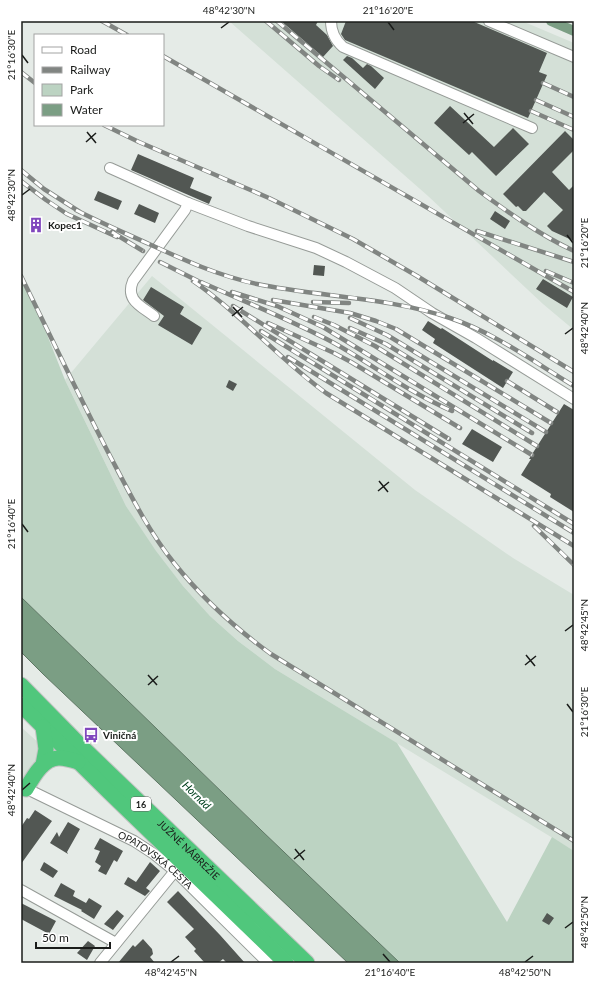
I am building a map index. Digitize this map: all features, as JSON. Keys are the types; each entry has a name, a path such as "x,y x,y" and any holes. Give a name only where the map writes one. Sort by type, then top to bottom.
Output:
{"highway":[{"name":"JUŽNÉ NÁBREŽIE","path":"21,685 80,745 307,963"},
{"name":"JUŽNÉ NÁBREŽIE","path":"21,705 286,963"},
{"path":"43,727 46,749 43,765"},
{"path":"23,791 43,765 48,761 57,758 78,762"}],"street":[{"path":"331,21 333,34 343,47 532,128"},
{"path":"490,21 574,57"},
{"path":"110,168 188,203 248,226 316,248 346,262 395,288 432,313 476,338 574,400"},
{"path":"154,316 137,304 131,296 130,288 133,281 185,210 188,203"},
{"name":"OPATOVSKÁ CESTA","path":"23,791 134,841 154,854 175,871 268,963"},
{"path":"100,963 175,871"},
{"path":"21,890 116,943"}],"shaded area":[{"path":"229,21 522,21 574,43 574,330 543,304 428,196"},
{"path":"152,276 415,490 513,558 574,595 574,851 275,669 238,641 210,616 183,586 155,551 126,506 65,380"},
{"path":"21,727 41,745 42,753 21,786"}],"green space":[{"path":"21,281 34,302 65,380 126,506 156,551 183,586 210,616 238,641 275,669 397,743 507,922 552,837 574,851 574,963 400,963 21,597"}],"water":[{"name":"Hornád","path":"21,597 400,963 348,963 43,674 21,652"}],"building":[{"path":"281,21 318,21 316,25 327,35 333,46 323,57"},
{"path":"346,21 472,21 547,53 539,72 547,75 528,118 345,40 341,34"},
{"path":"347,56 352,58 363,68 367,64 371,66 384,78 375,89 343,60"},
{"path":"450,106 494,147 513,128 529,144 496,176 472,152 469,155 434,123"},
{"path":"565,131 574,140 574,150 552,172 569,190 574,185 574,241 552,231 547,226 563,210 544,192 526,211 523,211 518,206 516,207 503,194"},
{"path":"138,154 194,178 190,188 212,197 209,204 131,170"},
{"path":"98,191 122,201 118,210 94,200"},
{"path":"139,204 159,213 155,223 134,214"},
{"path":"495,211 510,221 505,229 490,219"},
{"path":"314,265 325,266 324,276 313,275"},
{"path":"543,279 573,297 567,308 536,289"},
{"path":"151,287 184,307 180,314 202,328 192,345 158,325 164,316 143,300"},
{"path":"428,321 441,329 442,328 513,372 503,388 433,343 435,339 422,330"},
{"path":"229,380 237,384 233,391 226,387"},
{"path":"564,404 574,410 574,512 550,497 551,494 521,475 531,459 529,459"},
{"path":"472,429 502,447 493,462 462,444"},
{"path":"35,810 52,821 21,864 21,827"},
{"path":"68,822 80,829 67,852 68,854 50,843 57,832 59,837"},
{"path":"100,838 123,851 117,862 114,860 106,875 98,871 101,866 95,862 100,851 94,849"},
{"path":"44,862 58,871 53,878 40,870"},
{"path":"150,862 160,871 146,888 150,891 145,896 124,884 128,877 136,882"},
{"path":"61,883 75,891 73,896 86,903 89,898 102,906 94,919 81,911 82,910 54,896"},
{"path":"178,891 245,963 227,963 223,959 218,963 205,963 194,951 196,949 185,937 194,929 167,902"},
{"path":"21,903 56,921 49,934 21,919"},
{"path":"117,910 124,916 113,930 104,924"},
{"path":"547,913 554,918 549,925 542,921"},
{"path":"143,939 152,949 153,954 150,957 155,963 118,963 133,945 135,947"},
{"path":"88,941 95,946 87,960 77,953"}],"waterway":[{"path":"551,21 574,31"}],"railway":[{"path":"102,21 125,34"},
{"path":"266,21 319,66 339,80"},
{"path":"277,21 479,191 537,231 574,251"},
{"path":"164,57 574,292"},
{"path":"21,72 34,82"},
{"path":"543,83 574,97"},
{"path":"536,100 574,117"},
{"path":"531,111 574,130"},
{"path":"106,126 139,142 269,198 353,239 417,276 574,372"},
{"path":"21,170 44,189 80,212"},
{"path":"21,181 67,214 117,237"},
{"path":"76,210 189,262 243,281 281,288 378,301 426,311 467,324 498,340 574,386"},
{"path":"477,231 574,262"},
{"path":"112,232 143,251"},
{"path":"160,262 198,281"},
{"path":"546,271 574,283"},
{"path":"21,276 138,509 164,550 196,588 232,623 271,654 574,841"},
{"path":"193,281 211,294 292,366 326,393 574,546"},
{"path":"201,282 285,319 334,343 421,396 452,411"},
{"path":"232,292 277,306 323,327 532,455"},
{"path":"273,300 350,313 396,329 551,423"},
{"path":"313,302 349,303"},
{"path":"233,306 449,439"},
{"path":"314,317 334,325 375,346 537,446"},
{"path":"350,318 387,335 546,432"},
{"path":"268,323 351,362 460,428"},
{"path":"350,328 386,344 532,433"},
{"path":"261,331 574,524"},
{"path":"288,357 574,533"},
{"path":"507,381 557,412"},
{"path":"534,526 574,565"}],"place":[{"name":"Kopec1","path":"36,225"},
{"name":"Viničná","path":"91,735"}]}
